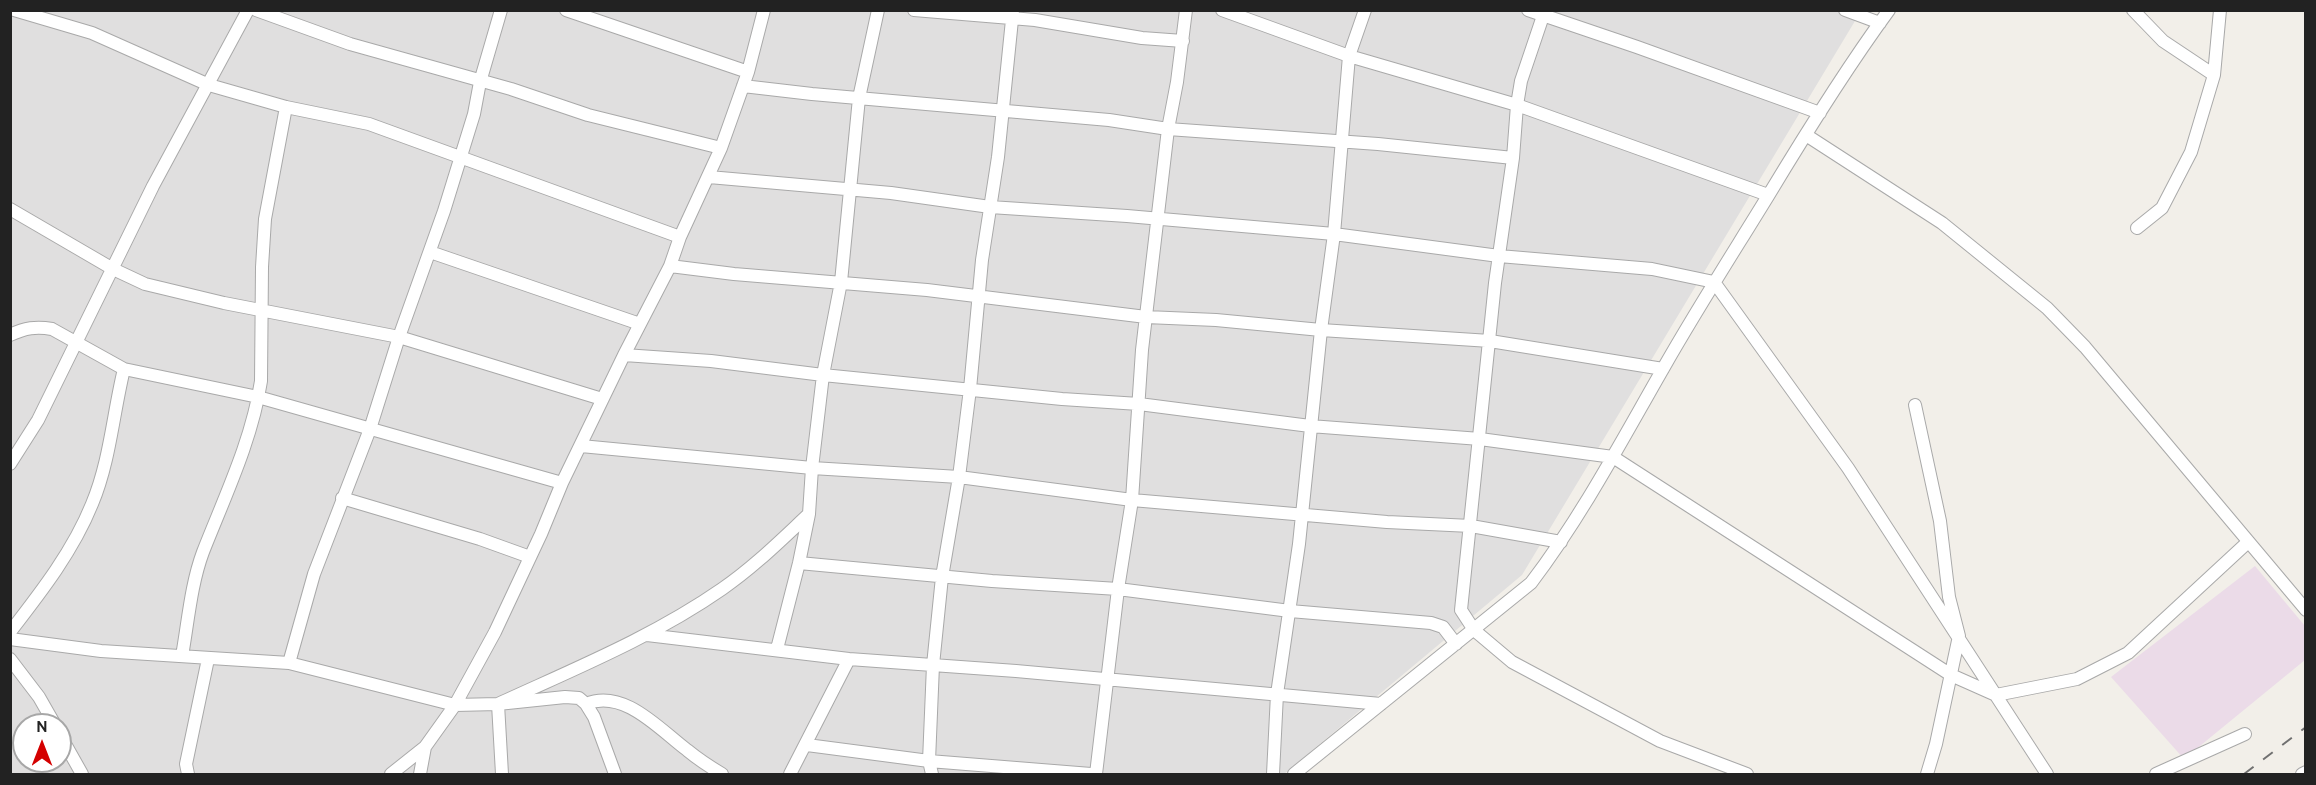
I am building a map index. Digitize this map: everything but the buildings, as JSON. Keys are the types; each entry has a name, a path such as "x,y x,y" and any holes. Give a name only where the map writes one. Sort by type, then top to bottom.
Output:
{"street":[{"path":"14,10 92,33 209,85 286,107 369,124 680,237"},
{"path":"10,464 38,420 153,186 248,10"},
{"path":"256,10 350,44 511,89 588,115 721,148"},
{"path":"289,663 314,574 370,429 461,158 501,10"},
{"path":"566,10 748,72"},
{"path":"391,774 425,747 455,705 495,632 562,483 670,266 680,237 709,177 748,72 764,10"},
{"path":"777,649 809,514 823,375 841,282 859,98 878,10"},
{"path":"914,10 1012,14 1142,38 1183,41"},
{"path":"807,745 929,761 1094,774 1132,500 1146,317 1168,129 1186,10"},
{"path":"1222,10 1349,56 1517,105 1768,195"},
{"path":"1273,774 1277,694 1303,514 1310,426 1334,234 1349,56 1365,10"},
{"path":"1528,10 1544,13 1820,113"},
{"path":"1845,10 1880,23"},
{"path":"1294,774 1531,583 1614,457 1714,282 1768,195 1850,66 1889,10"},
{"path":"2133,10 2163,41 2214,75"},
{"path":"2137,228 2162,208 2191,152 2214,75 2220,10"},
{"path":"1544,13 1521,81 1517,105 1513,158 1499,256 1471,526 1460,605 1474,630 1512,662 1649,735 1747,774"},
{"path":"932,774 929,761 933,665 942,577 959,477 970,389 978,297 1003,111 1012,14"},
{"path":"743,86 1108,120 1168,129 1211,130 1513,158"},
{"path":"182,656 196,575 245,444 258,397 265,219 286,107"},
{"path":"1806,135 1942,223 2048,308 2085,347 2306,610"},
{"path":"709,177 938,198 990,207 1334,234 1499,256 1652,269 1714,282 1848,468 2047,774"},
{"path":"10,209 112,269 145,284 263,311 399,337 602,399"},
{"path":"430,252 640,324"},
{"path":"670,266 734,274 841,282 1146,317 1216,320 1321,330 1490,341 1663,369"},
{"path":"10,335 26,328 52,329 124,369 258,397 562,483"},
{"path":"624,355 711,361 823,375 1139,404 1310,426 1480,439 1614,457 1951,675 1996,695 2077,679 2128,653 2248,542"},
{"path":"10,632 65,557 93,502 111,435 124,369"},
{"path":"1916,405 1940,521 1949,597 1959,636 1936,744 1927,774"},
{"path":"581,446 812,468 959,477 1132,500 1471,526 1560,542"},
{"path":"342,498 480,539 530,557"},
{"path":"498,704 647,635 721,590 744,573 809,514"},
{"path":"799,562 942,577 1118,589 1290,611 1438,624 1456,644"},
{"path":"647,635 849,659 1381,704"},
{"path":"10,639 101,651 289,663 455,705 579,698 594,717 615,774"},
{"path":"10,659 48,713"},
{"path":"188,774 186,764 208,659"},
{"path":"790,774 807,745 849,659"},
{"path":"586,704 605,699 638,711 650,718 687,750 722,774"},
{"path":"498,704 502,774"},
{"path":"2156,774 2245,734"},
{"path":"420,774 425,747"},
{"path":"72,756 82,774"},
{"path":"2302,774 2306,772"}],"shaded area":[{"path":"10,11 1861,11 1522,575 1284,774 11,774"},
{"path":"2255,566 2305,626 2305,660 2184,759 2111,677"}],"railway":[{"path":"2244,774 2306,727"}]}
